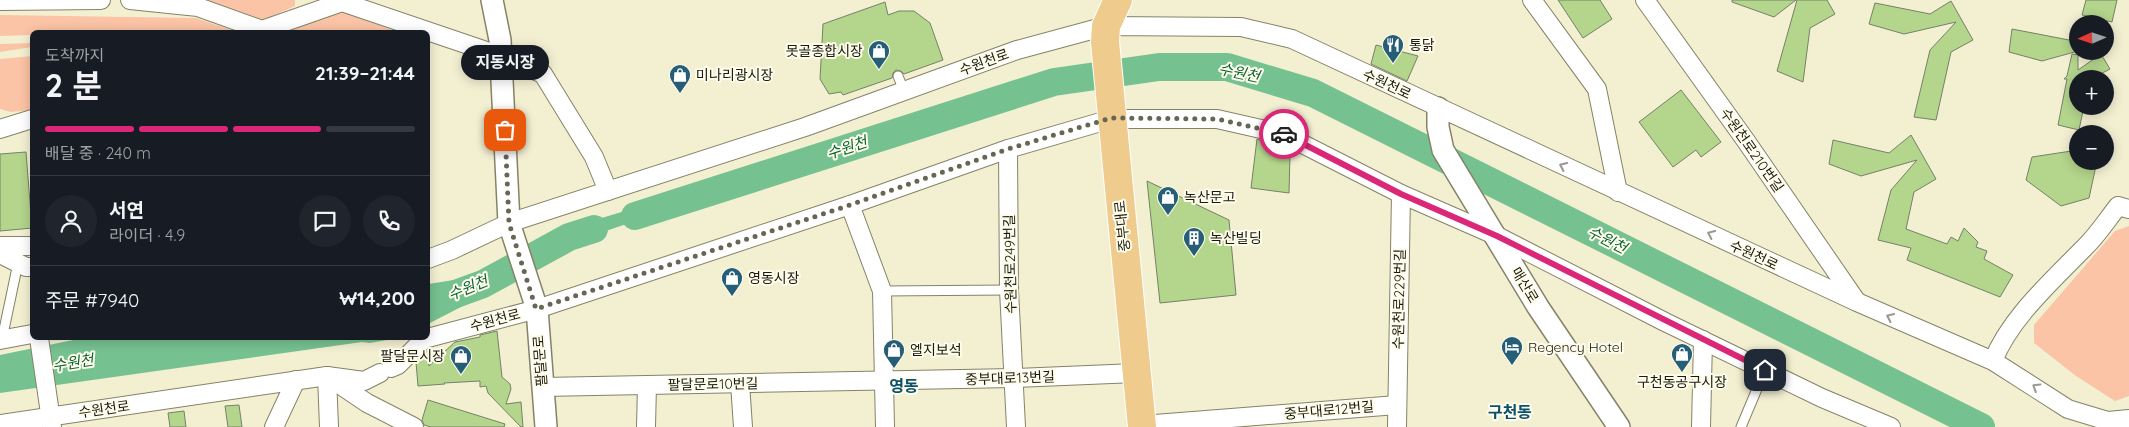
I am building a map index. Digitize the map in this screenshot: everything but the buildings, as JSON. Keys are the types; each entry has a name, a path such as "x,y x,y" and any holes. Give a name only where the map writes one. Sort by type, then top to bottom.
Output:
{"main road":[{"name":"중부대로","path":"1096,0 1105,34 1111,114 1142,426"},
{"name":"중부대로","path":"1105,34 1118,0"}],"street":[{"path":"0,0 101,0"},
{"path":"130,0 198,7 262,30 339,1 420,30"},
{"name":"팔달문로","path":"492,0 500,40 510,226 534,303 546,427"},
{"path":"1532,0 1597,89 1618,192"},
{"name":"수원천로210번길","path":"1644,0 1746,141 1857,302"},
{"name":"수원천로","path":"430,258 510,226 608,191 805,126 901,83 1017,50 1105,34 1241,28 1292,39 1438,118 1618,192 1857,302 1993,361 2068,408 2108,421 2129,419"},
{"path":"430,34 501,56 543,74 594,157 608,191"},
{"name":"수원천로","path":"430,337 850,205 1111,114 1217,119 1283,134 1401,194 1494,232 1703,340 1884,426"},
{"name":"매산로","path":"1438,118 1443,150 1538,307 1618,427"},
{"path":"0,129 30,120"},
{"name":"수원천로249번길","path":"1008,149 1009,290 1016,427"},
{"name":"수원천로229번길","path":"1397,427 1401,194"},
{"path":"850,205 882,292 885,427"},
{"path":"1993,361 2001,341 2057,274 2086,247 2118,206 2129,209"},
{"path":"0,246 30,246"},
{"path":"0,254 25,265"},
{"path":"1,339 30,334"},
{"path":"39,340 52,422"},
{"name":"수원천로","path":"0,424 52,422 327,376 364,380 398,364 423,340"},
{"path":"1701,427 1703,340"},
{"name":"중부대로13번길","path":"883,380 1014,378 1136,373"},
{"path":"327,376 367,403 405,425"},
{"path":"327,376 329,427"},
{"path":"274,427 296,380"},
{"name":"팔달문로10번길","path":"542,387 883,380"},
{"path":"740,383 743,427"},
{"path":"646,427 647,385"},
{"name":"중부대로12번길","path":"1142,426 1397,405"},
{"path":"2068,408 2071,427"}],"lane":[{"path":"1,339 25,265"},
{"path":"882,292 1009,290"},
{"path":"1741,427 1765,370"}],"shaded area":[{"path":"173,0 295,0 295,6 257,23"},
{"path":"334,8 392,30 282,30"},
{"path":"0,15 196,18 231,30 30,30 30,35 0,36"},
{"path":"30,43 30,47 0,52 0,44"},
{"path":"30,56 30,110 11,112 0,109 0,59"},
{"path":"2129,226 2129,396 2115,401 2076,376 2034,343 2034,325 2115,231"}],"water":[{"path":"668,198 674,212 618,227 590,237 564,250 554,231 560,234 595,220"},
{"path":"480,276 488,293 430,323 430,284"},
{"path":"73,340 387,340 0,393 0,355"}],"waterway":[{"name":"수원천","path":"635,216 1054,82 1159,67 1227,67 1313,93 1981,427"},
{"name":"수원천","path":"430,303 483,284 569,237 594,229"}],"way so far":[{"path":"505,130 509,223 536,309 850,205 1008,149 1111,118 1217,119 1284,134"}],"place":[{"name":"통닭","path":"1393,64"},
{"name":"못골종합시장","path":"879,70"},
{"name":"미나리광시장","path":"680,94"},
{"name":"지동시장","path":"505,130"},
{"name":"녹산문고","path":"1168,216"},
{"name":"녹산빌딩","path":"1194,257"},
{"name":"영동시장","path":"732,297"},
{"name":"Regency Hotel","path":"1512,366"},
{"name":"엘지보석","path":"894,369"},
{"name":"구천동공구시장","path":"1682,373"},
{"name":"팔달문시장","path":"461,375"}],"district":[{"name":"영동","path":"904,386"},
{"name":"구천동","path":"1510,412"}],"route":[{"path":"1284,134 1401,194 1497,236 1665,322 1765,370"}]}
